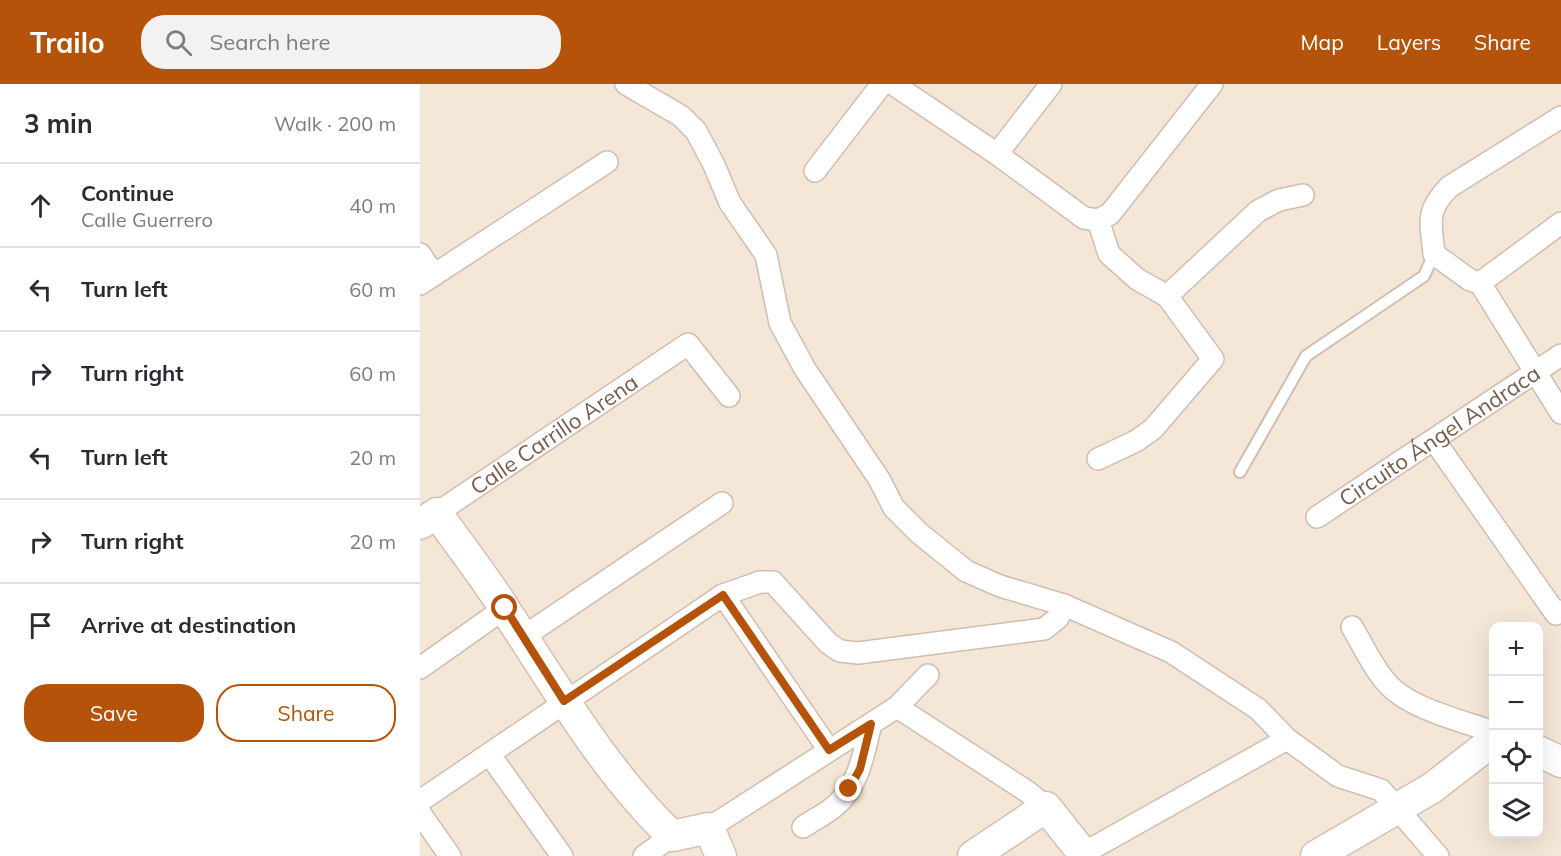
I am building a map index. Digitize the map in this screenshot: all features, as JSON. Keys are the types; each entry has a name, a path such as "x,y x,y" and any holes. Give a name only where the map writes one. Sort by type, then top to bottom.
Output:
{"street":[{"path":"626,84 681,116 696,131 730,203 766,255 780,323 805,369 879,479 894,508 919,533 966,571 1000,586 1064,605 1171,652 1258,710 1287,738 1338,776 1382,790 1399,807 1438,856"},
{"path":"815,171 882,84"},
{"path":"893,84 997,154 1084,218 1098,220 1110,214 1212,84"},
{"path":"997,154 1051,84"},
{"path":"1561,117 1449,187 1434,203 1431,222 1434,254 1470,280 1480,284 1561,413"},
{"path":"420,254 427,280 607,162"},
{"path":"1167,296 1258,211 1279,200 1303,195"},
{"path":"1098,220 1100,234 1109,254 1137,279 1167,296 1213,359 1153,429 1136,441 1098,459"},
{"path":"1480,284 1561,223"},
{"name":"Calle Carrillo Arena","path":"429,519 688,344 729,396"},
{"name":"Circuito Ángel Andraca","path":"1317,517 1561,355"},
{"path":"1434,440 1559,613"},
{"path":"523,637 722,503"},
{"path":"429,519 505,608 564,701 648,813 672,836"},
{"path":"420,801 723,595 759,582 772,582 828,643 840,651 858,653 1044,628 1058,618 1064,605"},
{"path":"723,595 829,750"},
{"path":"420,669 505,608"},
{"path":"1352,627 1386,683 1404,697 1430,710 1489,730"},
{"path":"644,856 672,836 709,828 897,707 928,675"},
{"path":"897,707 1028,792 1046,807 1084,855 1287,738"},
{"path":"802,827 836,806 849,789 860,769 871,724"},
{"path":"1316,856 1432,788 1489,744"},
{"path":"1543,754 1561,762"},
{"path":"489,755 562,856"},
{"path":"973,856 1046,807"},
{"path":"420,813 450,856"},
{"path":"709,828 721,856"}],"lane":[{"path":"1240,472 1306,356 1424,276 1434,254"}],"shaded area":[{"path":"420,84 1561,84 1561,856 420,856"}],"route":[{"path":"505,608 564,701 723,595 829,750 871,724 860,769 849,789"}]}
